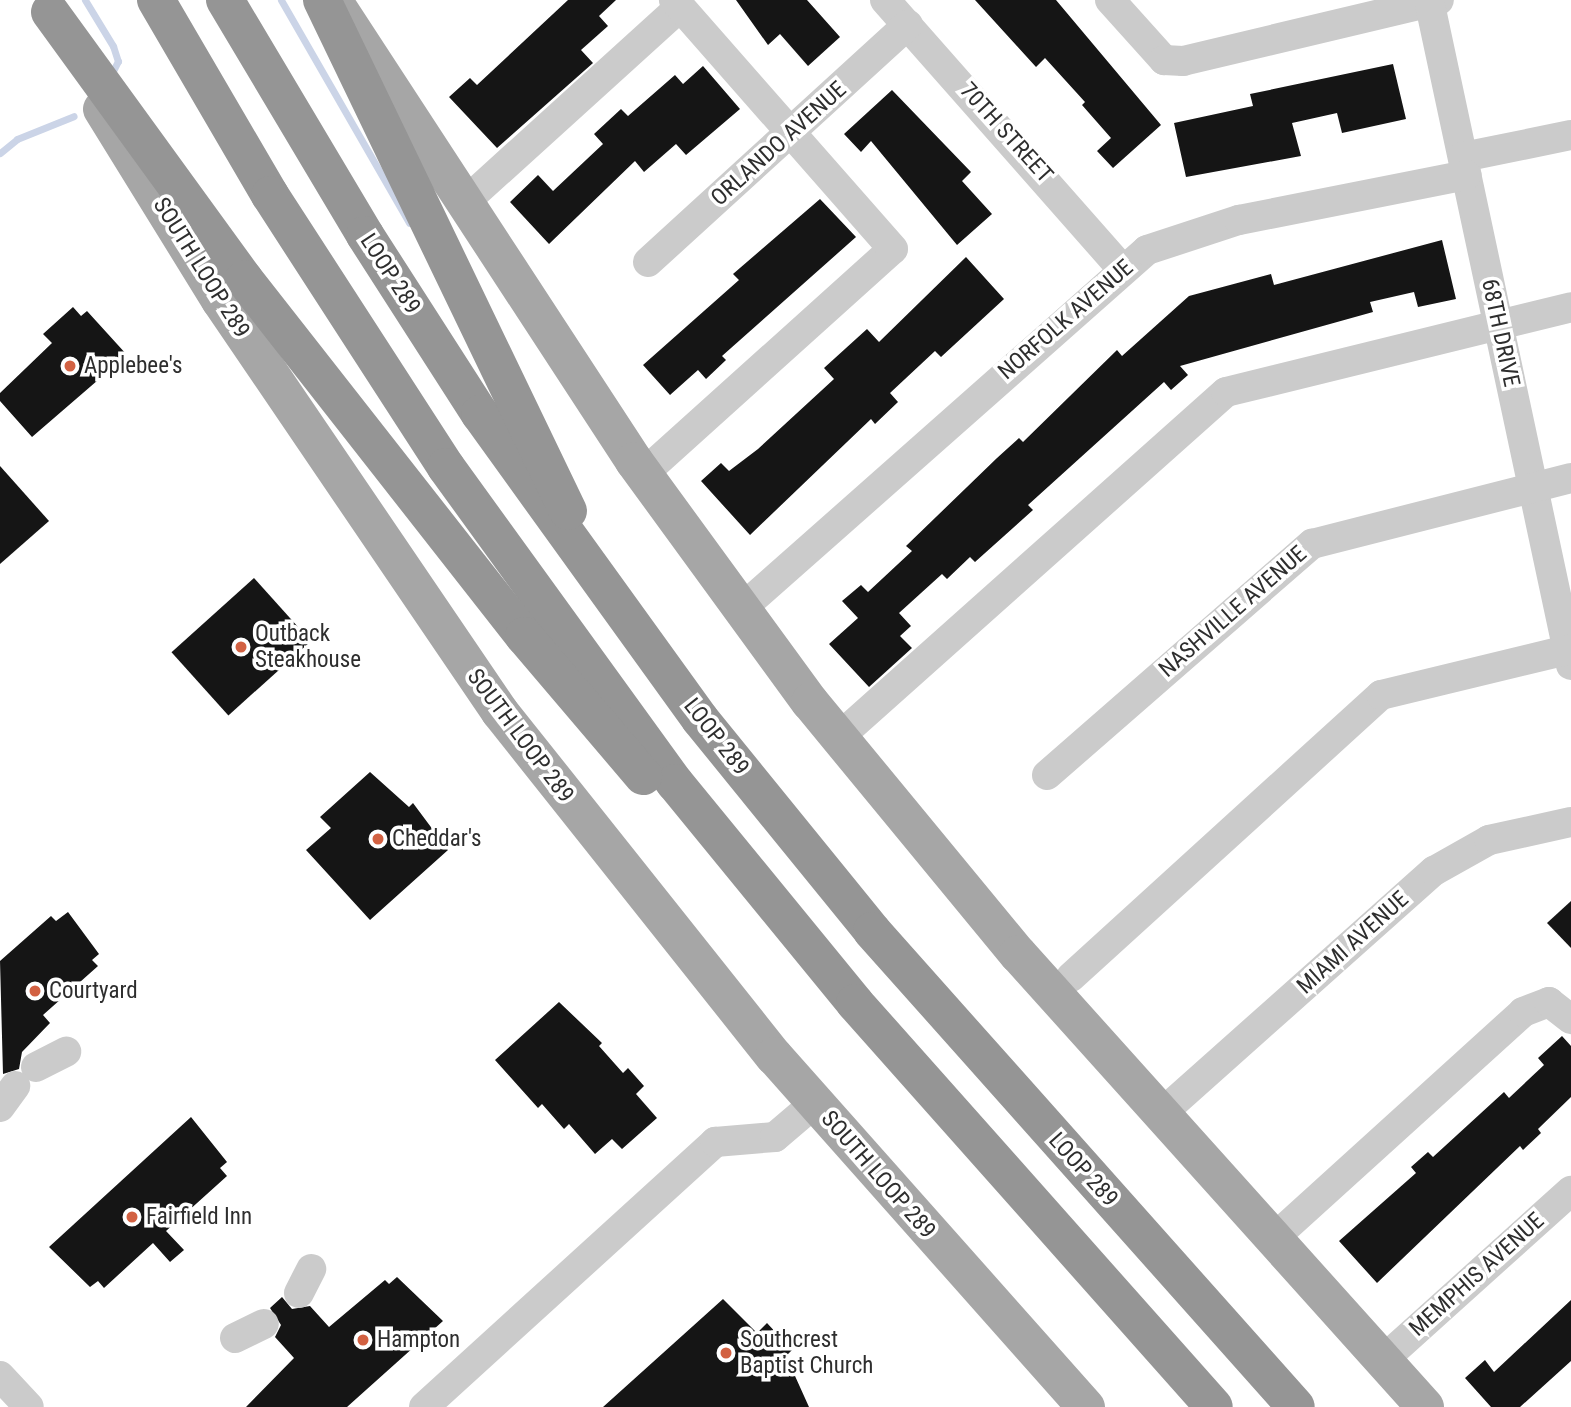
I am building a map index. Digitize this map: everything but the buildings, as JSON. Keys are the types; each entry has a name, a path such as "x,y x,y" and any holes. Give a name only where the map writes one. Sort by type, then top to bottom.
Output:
{"highway":[{"path":"156,0 277,206 446,467 675,783 855,1003 1214,1407"},
{"name":"LOOP 289","path":"225,0 379,258 595,578 872,931 1296,1407"},
{"path":"321,0 550,468 595,578"},
{"path":"46,6 244,279 524,636 662,798 751,877"}],"main road":[{"path":"333,0 643,474 740,610 839,737 1018,954 1425,1407"},
{"name":"SOUTH LOOP 289","path":"46,6 106,116 220,300 422,603 625,875 815,1103 1086,1407"}],"street":[{"name":"70TH STREET","path":"886,0 1122,269"},
{"path":"1110,0 1164,60 1183,61 1432,1"},
{"name":"68TH DRIVE","path":"1432,1 1498,324 1570,654"},
{"path":"466,201 677,4 893,249 643,474"},
{"name":"ORLANDO AVENUE","path":"648,262 908,25"},
{"name":"NORFOLK AVENUE","path":"740,610 1122,269 1147,250 1184,234 1465,166 1571,135"},
{"path":"839,737 1226,393 1571,307"},
{"name":"NASHVILLE AVENUE","path":"1047,775 1312,544 1571,478"},
{"path":"1070,977 1381,695 1570,654"},
{"name":"MIAMI AVENUE","path":"1162,1113 1434,872 1489,840 1571,821"},
{"path":"1274,1238 1523,1012 1549,1002 1571,1019"},
{"path":"17,1087 66,1052"},
{"path":"424,1407 715,1142 775,1137 815,1103"},
{"name":"MEMPHIS AVENUE","path":"1383,1360 1571,1191"},
{"path":"235,1338 264,1324"},
{"path":"0,1376 29,1407"}],"waterway":[{"path":"85,0 113,46 118,61 113,71"},
{"path":"281,0 409,223"},
{"path":"0,153 17,139 74,116"}],"place":[{"name":"Applebee's","path":"70,366"},
{"name":"Outback Steakhouse","path":"241,647"},
{"name":"Cheddar's","path":"378,839"},
{"name":"Courtyard","path":"35,991"},
{"name":"Fairfield Inn","path":"132,1217"},
{"name":"Hampton","path":"363,1340"},
{"name":"Southcrest Baptist Church","path":"726,1353"}]}
